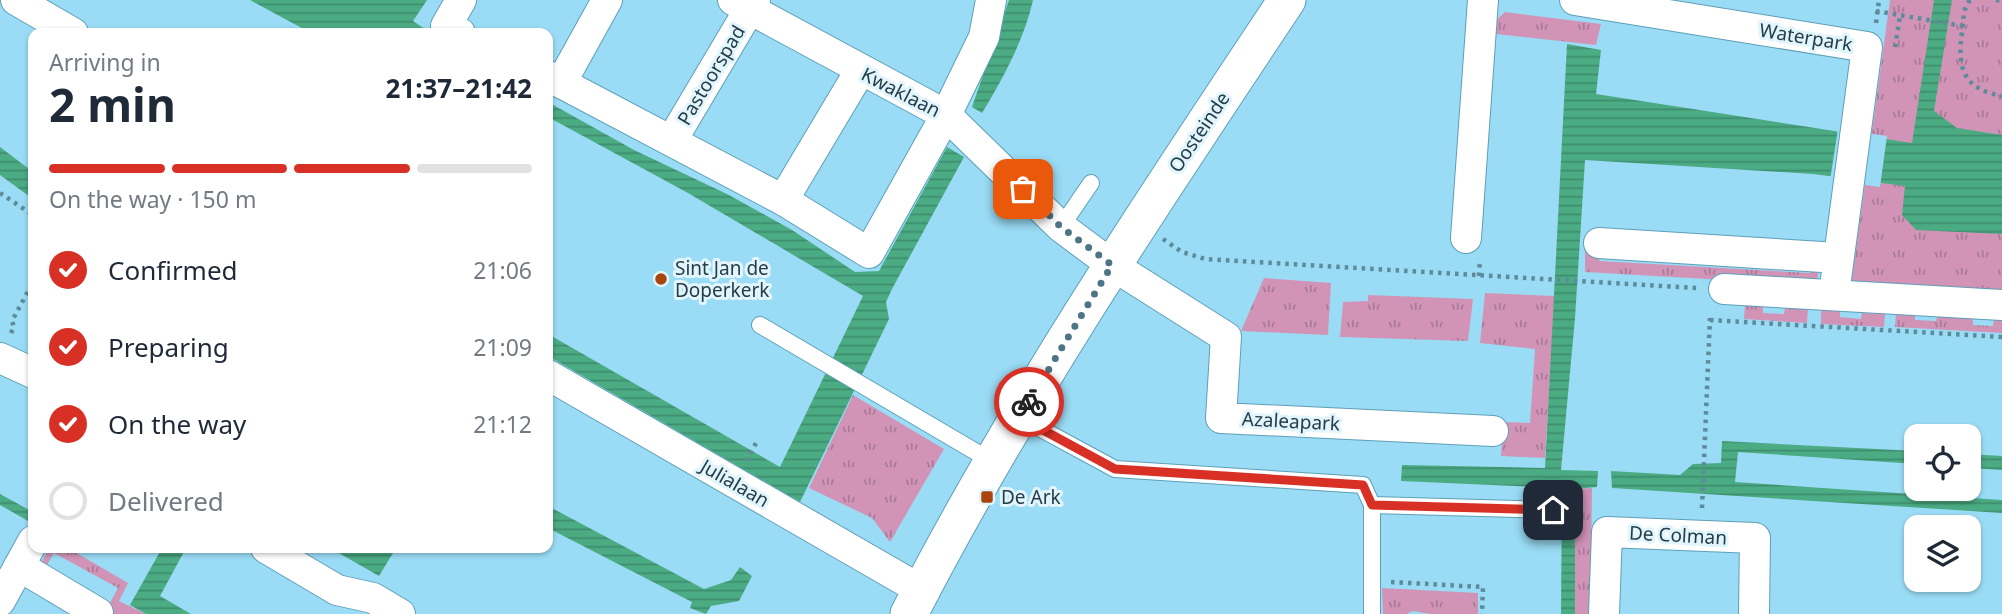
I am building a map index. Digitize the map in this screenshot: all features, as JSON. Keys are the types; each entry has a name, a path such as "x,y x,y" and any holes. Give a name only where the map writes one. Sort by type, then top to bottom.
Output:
{"street":[{"path":"16,0 64,28"},
{"path":"454,28 461,0"},
{"path":"607,0 554,80 783,200 869,253 946,115 984,37 991,0"},
{"name":"Oosteinde","path":"915,602 1019,417 1112,265 1287,0"},
{"path":"1473,246 1483,0"},
{"name":"Waterpark","path":"1576,0 1867,47 1860,118 1834,294"},
{"name":"Kwaklaan","path":"746,4 860,71 946,115 1061,227 1112,265"},
{"name":"Pastoorspad","path":"672,140 746,4"},
{"path":"783,200 860,71"},
{"path":"1599,243 1838,258"},
{"name":"Azaleapark","path":"1112,265 1226,337 1221,418 1493,430"},
{"path":"1717,289 2002,305"},
{"path":"5,347 28,368"},
{"name":"Julialaan","path":"553,378 915,602"},
{"name":"De Colman","path":"1604,614 1607,532 1755,538 1754,614"},
{"path":"274,553 337,590 373,598 400,614"},
{"path":"0,601 26,554 98,613"}],"lane":[{"path":"1061,227 1091,183"},
{"path":"760,325 993,462"},
{"path":"1019,417 1115,469 1363,485 1372,505 1372,614"},
{"path":"1372,505 1553,510"}],"path":[{"path":"1970,0 1964,7 1959,51 1964,76 1982,93 2002,96"},
{"path":"1996,0 2002,1"},
{"path":"1877,11 1963,26"},
{"path":"0,193 28,212"},
{"path":"1139,223 1182,251 1205,259 1540,281 1717,289 1710,320 1702,506"},
{"path":"1473,246 1479,276"},
{"path":"5,347 14,327 12,321 28,291"},
{"path":"1710,320 2002,337"},
{"path":"1371,581 1483,587 1482,614"}],"green space":[{"path":"1890,0 2002,0 2002,295 1851,286"},
{"path":"1505,12 1601,24 1596,45 1496,34 1495,21"},
{"path":"1585,249 1593,250 1600,261 1810,273 1813,267 1819,268 1817,282 1809,285 1585,272"},
{"path":"1264,278 1331,283 1328,335 1241,331"},
{"path":"1485,293 1555,296 1545,458 1501,456 1503,422 1530,423 1535,349 1480,343"},
{"path":"1368,295 1473,299 1468,341 1340,337 1343,302 1368,301"},
{"path":"1745,305 1763,306 1763,313 1784,314 1785,308 1808,309 1807,323 1744,319"},
{"path":"1821,310 1840,311 1840,317 1861,319 1862,313 1885,314 1884,327 1821,324"},
{"path":"1896,313 1915,314 1915,320 1936,321 1937,316 1973,318 1973,325 1993,326 1994,319 2002,320 2002,333 1895,327"},
{"path":"853,395 944,449 890,542 872,518 809,488"},
{"path":"1592,488 1590,614 1573,614 1575,489"},
{"path":"46,553 54,553 45,568 40,565"},
{"path":"54,553 77,553 128,583 119,601 146,614 104,614 118,588"},
{"path":"1382,588 1478,593 1478,614 1430,614 1413,611 1406,614 1383,614"}],"shaded area":[{"path":"250,0 427,0 413,21 424,28 302,28"},
{"path":"1009,0 1033,0 1018,44 982,113 972,107"},
{"path":"1934,0 1952,0 1934,111 1957,128 2002,135 2002,234 1916,230 1902,215 1905,186 1813,174 1585,160 1575,318 1561,470 1598,471 1597,487 1575,489 1575,614 1561,614 1562,488 1401,481 1402,465 1545,468 1567,44 1601,50 1596,94 1912,143"},
{"path":"553,105 634,150 729,195 792,230 855,272 879,271 947,147 964,157 892,289 886,302 889,319 800,502 553,359 553,337 780,467 863,296 688,193 553,120"},
{"path":"0,147 28,168 28,195 0,175"},
{"path":"1722,441 1904,450 1904,463 1738,452 1735,482 1904,493 1904,501 2002,500 2002,513 1612,488 1611,471 1680,475 1693,464 1721,463"},
{"path":"1981,455 2002,456 2002,470 1981,469"},
{"path":"0,494 28,509 28,521 0,505"},
{"path":"553,509 704,589 731,580 740,567 752,576 739,601 711,606 706,614 690,608 692,602 553,531"},
{"path":"159,553 183,553 160,596 191,614 146,614 130,605"},
{"path":"339,553 393,553 379,576"}],"pier":[{"path":"1838,129 1887,136 1880,187 1830,180"}],"way so far":[{"path":"1023,189 1061,227 1112,265 1029,402"}],"place":[{"name":"Sint Jan de Doperkerk","path":"661,279"},
{"name":"De Ark","path":"987,497"}],"route":[{"path":"1029,402 1019,417 1115,469 1363,485 1372,505 1553,510"}]}
